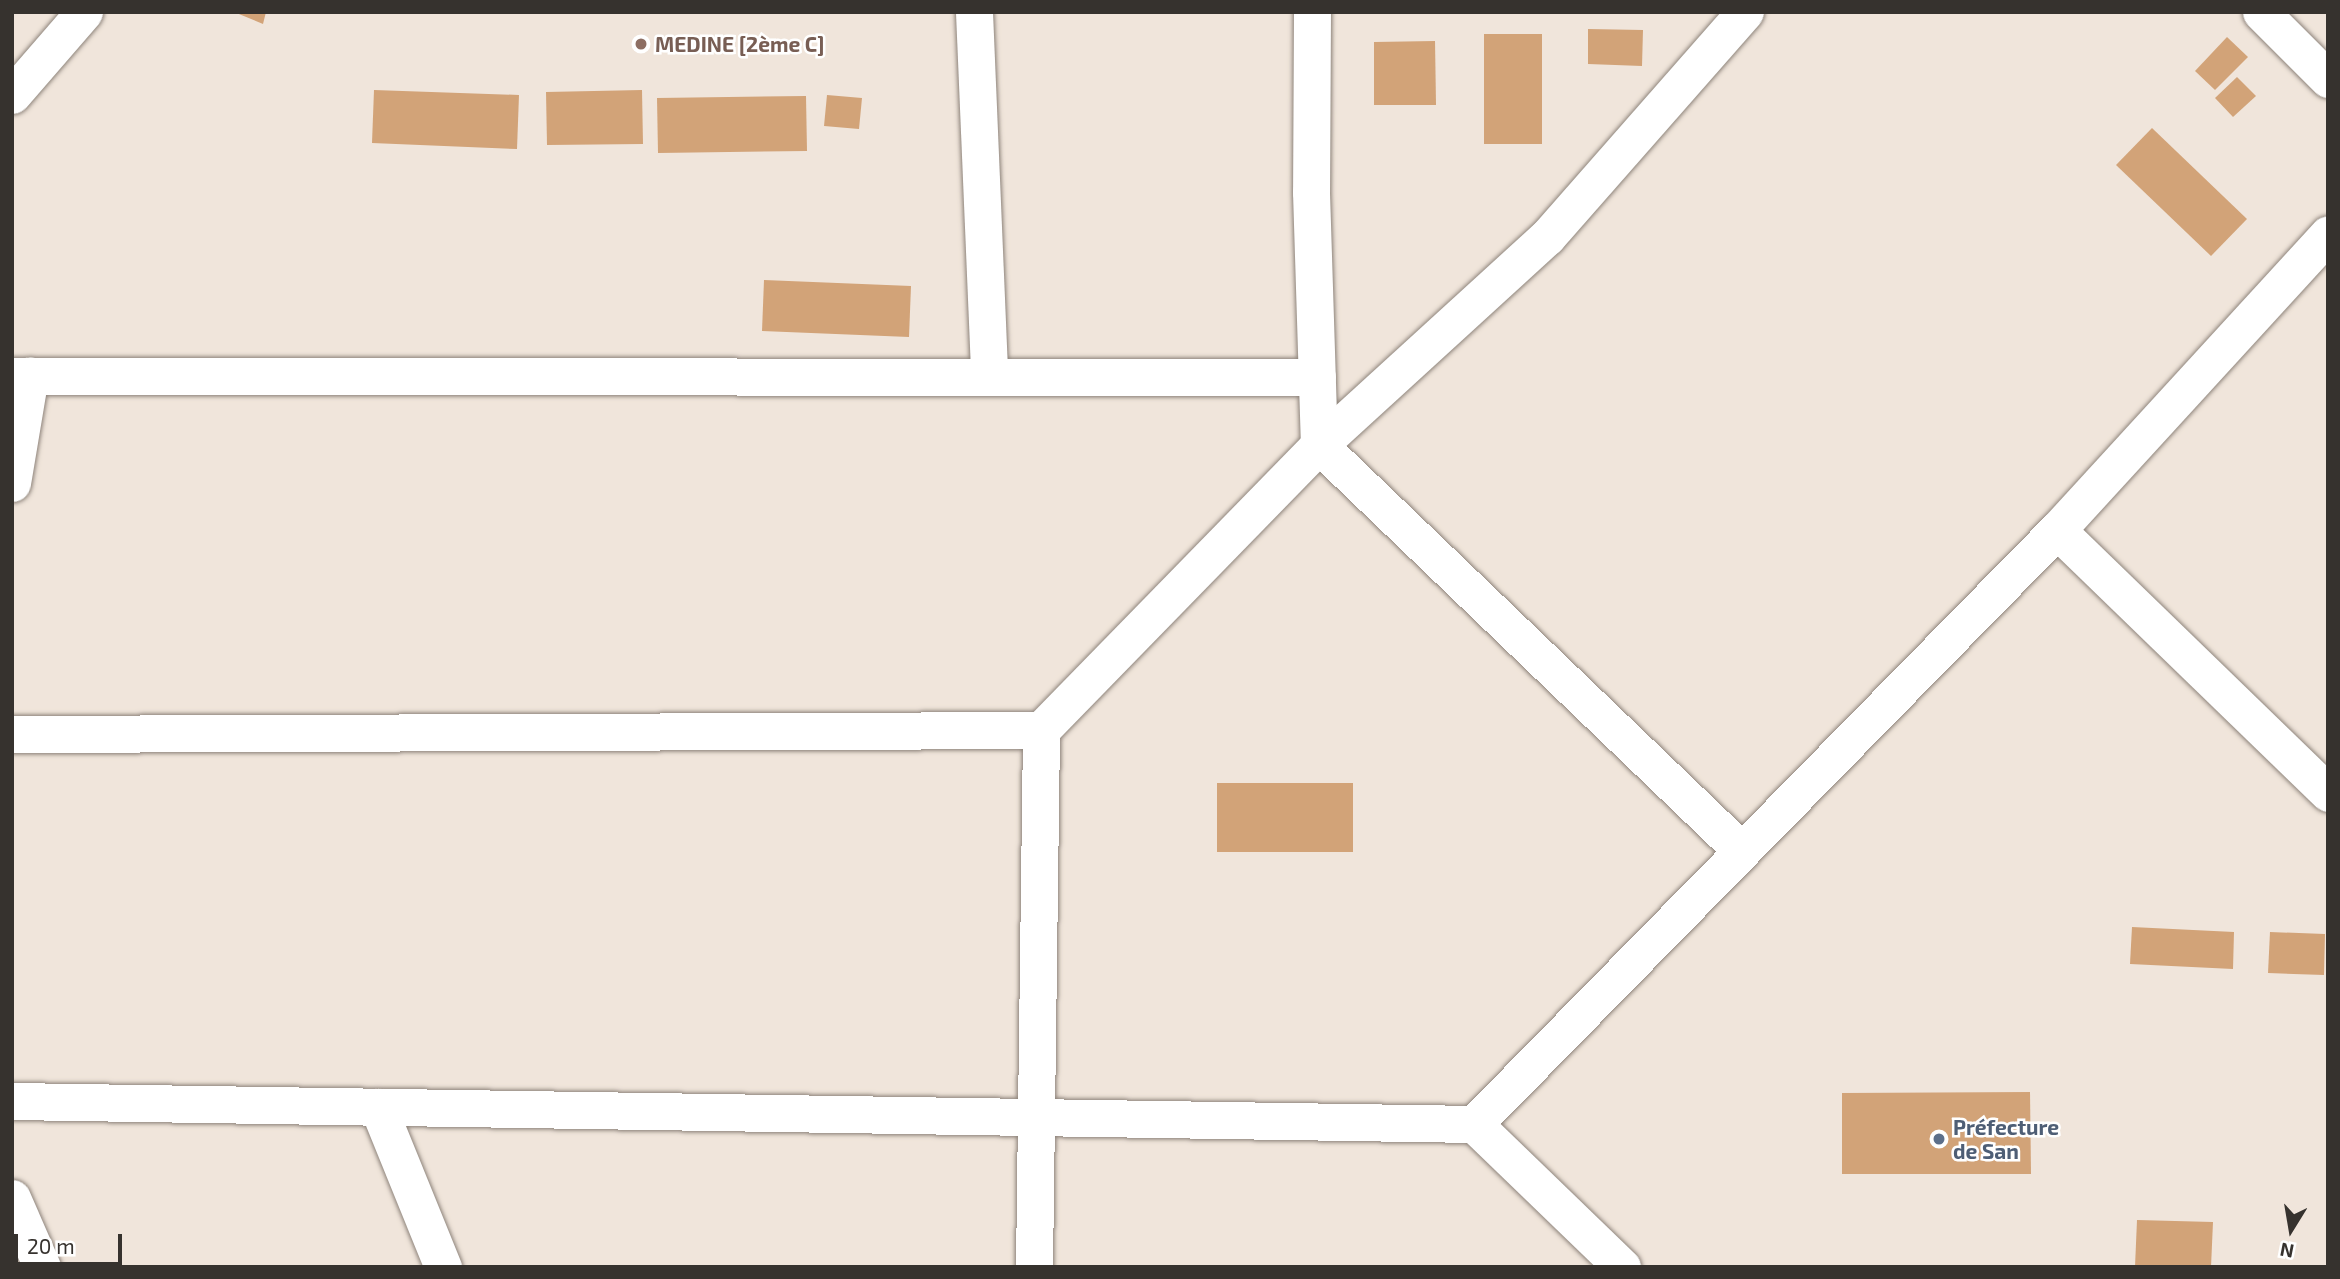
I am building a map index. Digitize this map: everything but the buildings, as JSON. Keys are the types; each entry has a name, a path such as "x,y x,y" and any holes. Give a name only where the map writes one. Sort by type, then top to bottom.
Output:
{"street":[{"path":"12,94 85,12"},
{"path":"974,12 989,375"},
{"path":"1312,12 1319,444 1742,850"},
{"path":"1034,1267 1041,730 1319,444 1546,237 1745,12"},
{"path":"2261,12 2328,79"},
{"path":"1474,1124 2057,530 2328,234"},
{"path":"12,483 21,376 1317,377"},
{"path":"2057,530 2328,793"},
{"path":"12,734 1041,730"},
{"path":"12,1101 1474,1124 1622,1267"},
{"path":"378,1107 443,1267"},
{"path":"12,1198 42,1267"}],"place":[{"name":"MEDINE [2ème C]","path":"641,44"},
{"name":"Préfecture de San","path":"1939,1139"}]}
